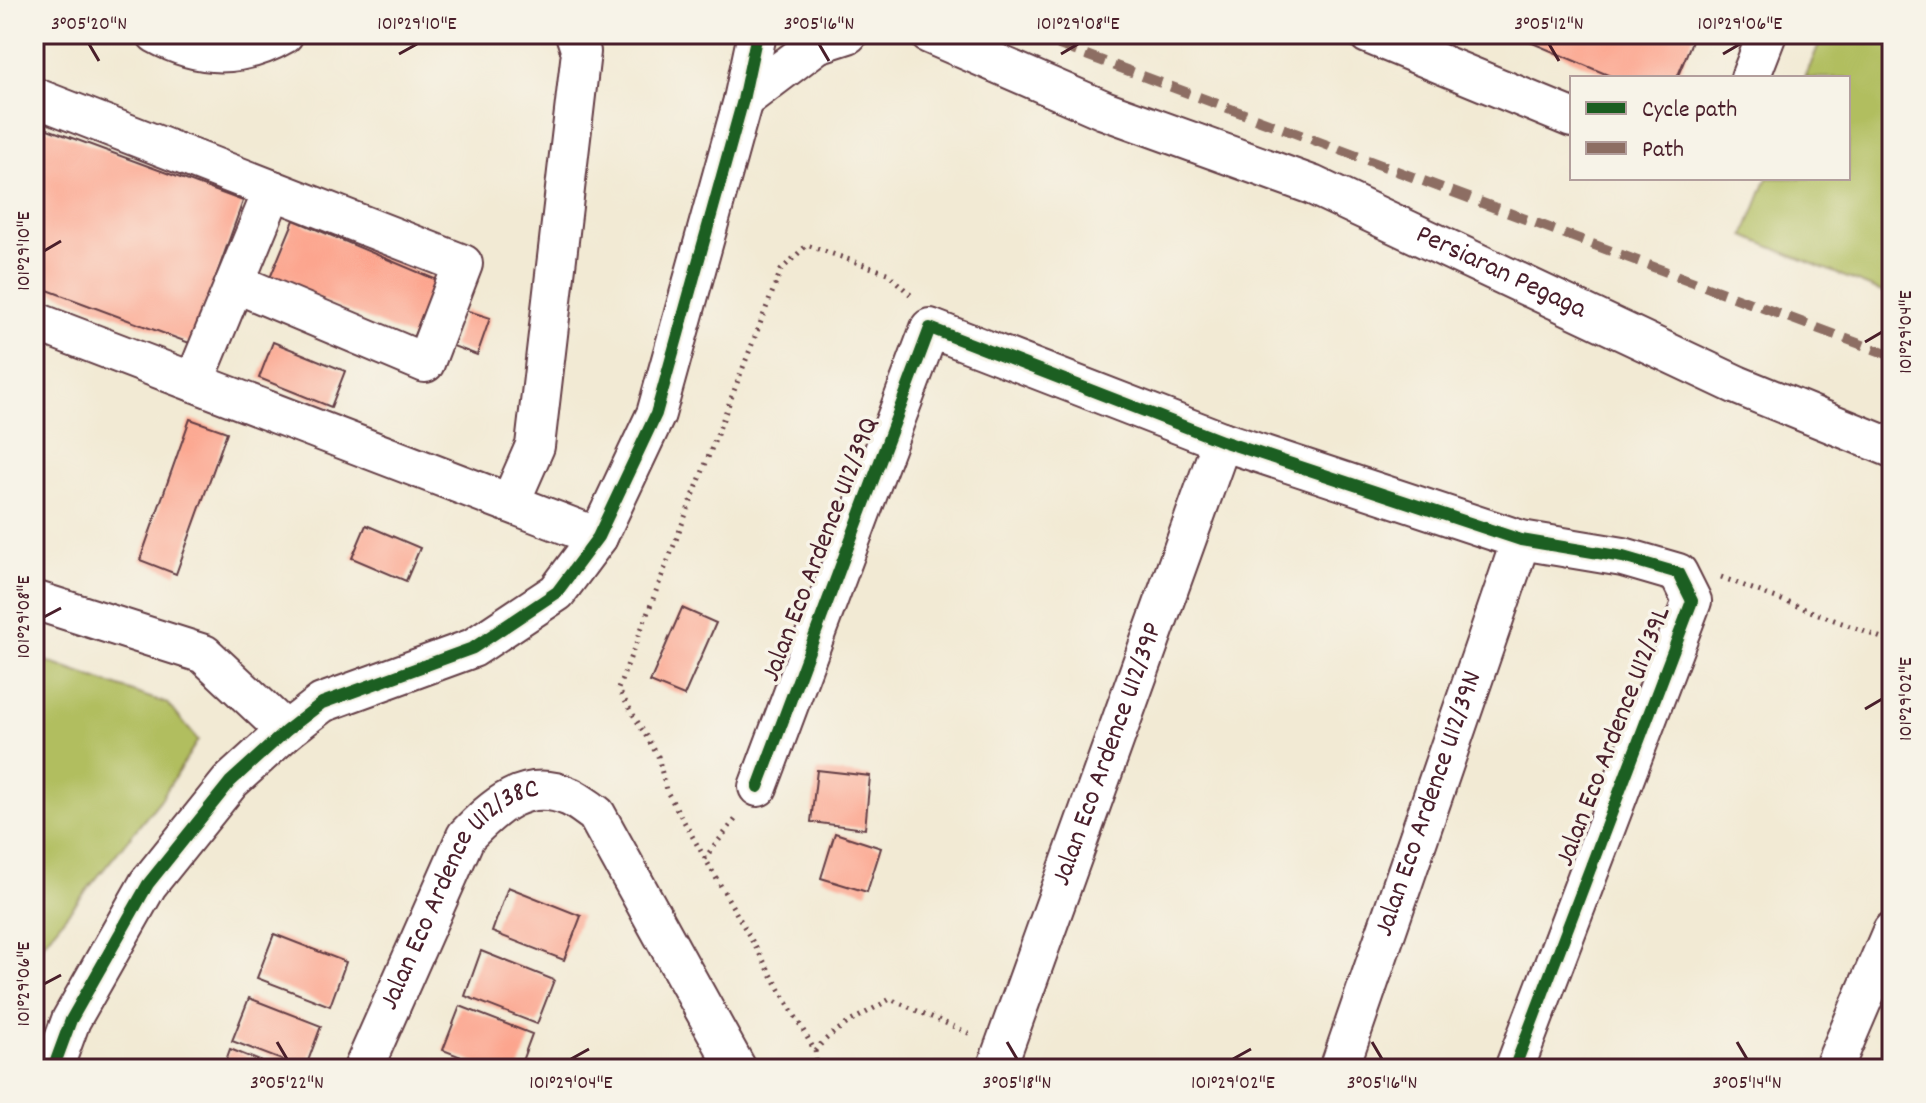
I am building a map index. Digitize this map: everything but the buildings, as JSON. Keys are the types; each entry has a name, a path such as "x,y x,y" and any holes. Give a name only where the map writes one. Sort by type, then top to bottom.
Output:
{"street":[{"path":"156,34 198,52 222,54 246,51 284,34"},
{"path":"510,503 535,446 581,52 575,34"},
{"path":"53,1069 71,1020 148,884 230,782 322,703 473,648 557,592 598,537 656,414 743,100 757,34"},
{"path":"743,100 817,44 848,34"},
{"name":"Persiaran Pegaga","path":"929,34 1104,110 1312,185 1737,385 1892,448"},
{"path":"1368,34 1570,117"},
{"path":"1751,76 1767,34"},
{"path":"34,97 463,264 425,363 235,283"},
{"path":"194,382 273,190"},
{"path":"34,321 598,537"},
{"name":"Jalan Eco Ardence U12/39L","path":"930,328 1222,441 1521,540 1623,557 1678,573 1692,601 1514,1069"},
{"name":"Jalan Eco Ardence U12/39Q","path":"758,787 930,328"},
{"name":"Jalan Eco Ardence U12/39P","path":"1000,1059 1222,441"},
{"name":"Jalan Eco Ardence U12/39N","path":"1339,1069 1521,540"},
{"path":"34,600 204,654 286,731"},
{"name":"Jalan Eco Ardence U12/38C","path":"363,1069 466,836 493,808 514,796 541,791 568,797 596,814 737,1069"},
{"path":"1833,1069 1892,931"}],"path":[{"path":"817,1069 815,1051 666,790 658,756 618,689 781,270 807,245 887,273 913,295 930,328"},
{"path":"1678,573 1705,571 1892,642"},
{"path":"704,859 720,842 758,787"},
{"path":"815,1051 844,1027 890,999 1000,1059"}],"green space":[{"path":"1823,34 1892,34 1892,296 1744,236 1766,180 1850,180 1850,76 1806,76"},
{"path":"34,657 168,704 198,740 161,799 34,955"}],"marked path":[{"path":"1030,34 1892,356"}],"cycle path":[{"path":"53,1069 71,1020 148,884 230,782 322,703 473,648 557,592 598,537 656,414 743,100 757,34"},
{"path":"758,787 930,328 1222,441 1521,540 1623,557 1678,573 1692,601 1514,1069"}]}
